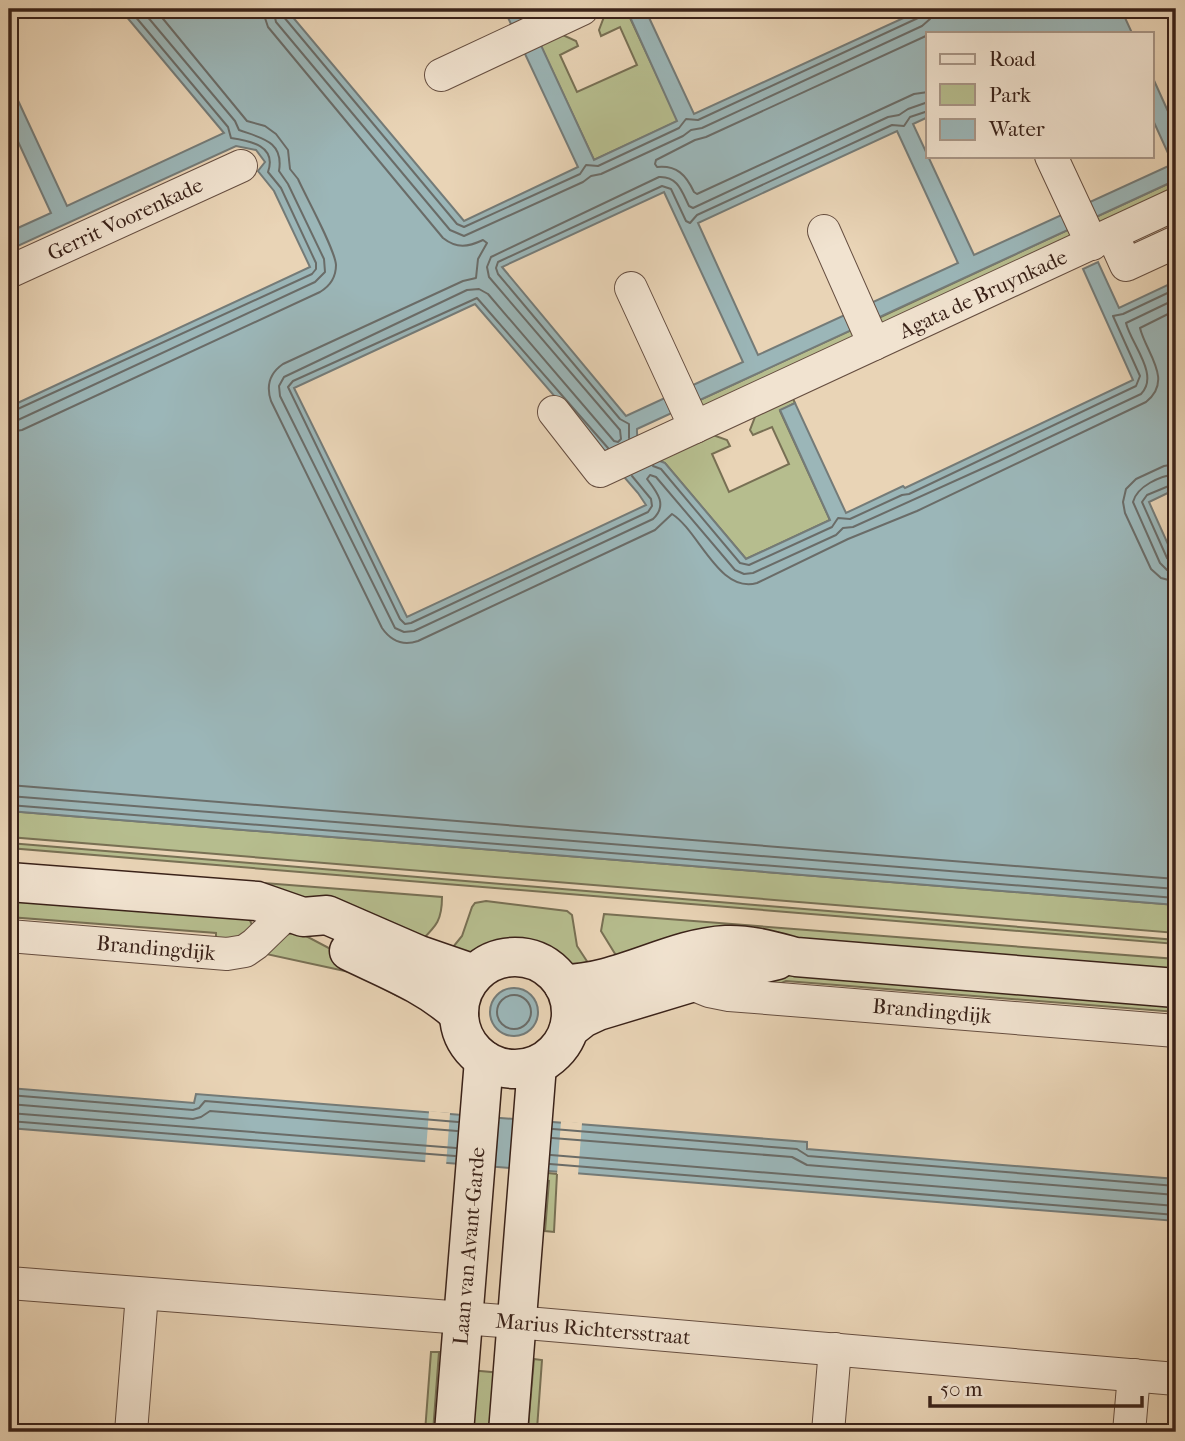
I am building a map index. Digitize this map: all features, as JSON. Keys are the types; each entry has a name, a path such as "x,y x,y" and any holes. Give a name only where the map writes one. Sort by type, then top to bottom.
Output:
{"street":[{"path":"441,75 582,9"},
{"name":"Agata de Bruynkade","path":"1052,158 1072,203 1096,237 1126,265 1176,242"},
{"name":"Gerrit Voorenkade","path":"9,272 241,166"},
{"name":"Agata de Bruynkade","path":"554,412 600,471 653,447 692,421 1096,237 1176,204"},
{"name":"Agata de Bruynkade","path":"824,231 872,340"},
{"path":"631,288 692,421"},
{"path":"9,882 257,901 295,915 327,915 419,955 474,974"},
{"path":"295,915 309,930 424,989 446,1002 459,1014"},
{"name":"Brandingdijk","path":"9,936 227,954 244,951 295,915"},
{"name":"Brandingdijk","path":"562,984 600,980 717,946 748,946 796,957 1176,988"},
{"path":"515,957 537,962 556,975 562,984 570,1006 569,1029 557,1050 537,1065 510,1069 492,1065 466,1041 459,1014 463,993 474,974 493,962 515,957"},
{"name":"Brandingdijk","path":"569,1029 598,1011 758,964 796,957"},
{"name":"Brandingdijk","path":"689,983 701,989 729,995 1176,1031"},
{"name":"Laan van Avant-Garde","path":"454,1432 484,1060"},
{"path":"508,1432 537,1065"},
{"name":"Marius Richtersstraat","path":"9,1283 515,1322 1176,1378"},
{"path":"131,1432 142,1294"},
{"path":"828,1432 835,1349"},
{"path":"1129,1432 1134,1375"}],"green space":[{"path":"607,9 645,9 630,18 678,121 594,160 537,38 552,30 576,41 578,46 560,55 577,92 637,65 620,27 601,36 599,30"},
{"path":"1176,180 1176,194 1096,231 1087,221"},
{"path":"1074,227 1076,240 880,330 872,321"},
{"path":"858,327 861,339 700,414 691,404"},
{"path":"789,390 795,403 780,411 830,520 746,559 665,463 650,457 702,431 727,440 730,446 712,454 729,492 789,464 772,427 753,435 750,430 760,404"},
{"path":"9,811 1176,905 1176,933 9,837"},
{"path":"9,843 1176,940 1176,944 9,848"},
{"path":"9,863 442,897 442,905 437,923 420,942 9,868"},
{"path":"9,896 249,918 252,925 250,935 216,944 216,933 9,917"},
{"path":"486,901 567,911 572,915 577,946 592,969 568,968 548,951 524,943 511,944 476,955 449,952 462,936 472,907 475,903"},
{"path":"604,914 1176,959 1176,972 617,957 601,931"},
{"path":"292,933 306,936 401,986 398,996 354,973 266,954 283,936"},
{"path":"792,974 1176,1002 1176,1012 786,981 779,984 747,979"},
{"path":"538,1172 557,1174 554,1232 545,1231 549,1181 537,1180"},
{"path":"431,1352 439,1352 433,1432 425,1432"},
{"path":"534,1359 542,1360 537,1429 528,1428"},
{"path":"469,1370 502,1373 497,1432 464,1432"}],"water":[{"path":"120,9 286,9 464,221 578,167 504,9 534,9 526,13 594,160 677,121 630,17 645,9 694,114 923,9 1121,9 1132,32 926,32 926,118 913,124 926,152 926,158 929,158 974,255 1173,164 1154,122 1154,80 1176,129 1176,180 637,429 637,436 644,451 665,463 746,559 830,520 780,410 795,403 846,513 903,486 905,488 1133,380 1083,269 1098,262 1119,308 1176,281 1176,489 1149,502 1176,562 1176,905 9,811 9,407 310,267 274,191 258,171 265,162 256,150 236,146 9,250 9,232 51,213 9,122 9,81 67,206 224,133","holes":["897,131 958,263 758,355 698,223","664,192 743,362 626,416 502,267","475,304 646,505 407,617 294,388"]},
{"path":"514,988 531,995 538,1012 531,1029 514,1036 497,1029 490,1012 497,995"},
{"path":"9,1088 194,1103 196,1094 807,1142 807,1149 1176,1179 1176,1221 9,1128"}],"pier":[{"path":"429,1111 450,1113 446,1166 425,1164"},
{"path":"561,1121 582,1123 578,1175 557,1174"}]}
